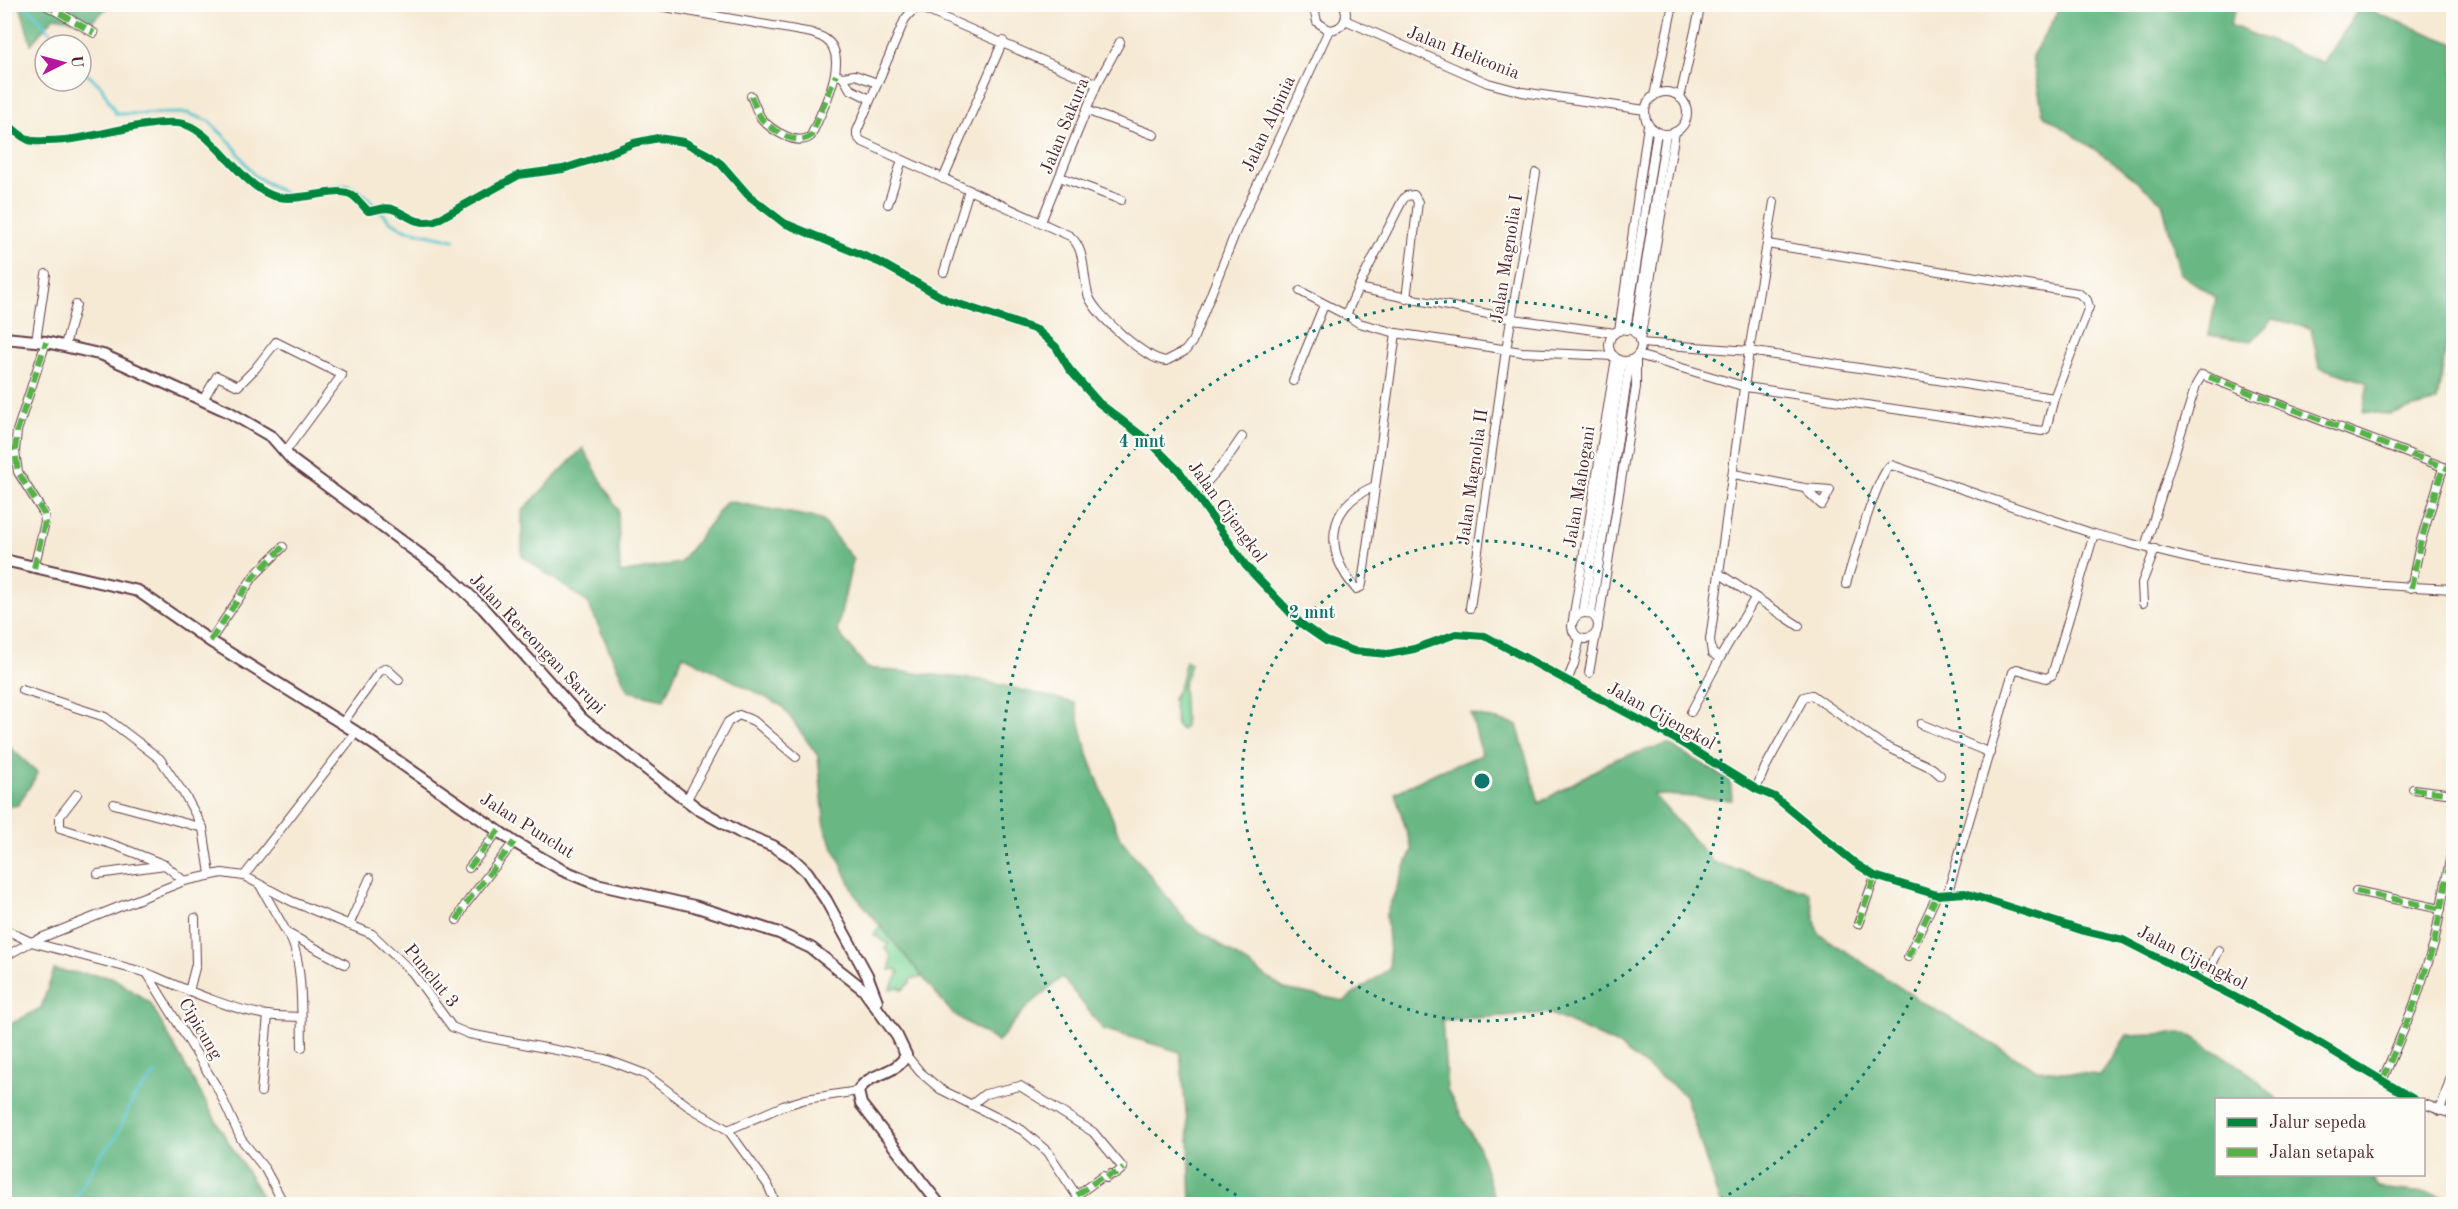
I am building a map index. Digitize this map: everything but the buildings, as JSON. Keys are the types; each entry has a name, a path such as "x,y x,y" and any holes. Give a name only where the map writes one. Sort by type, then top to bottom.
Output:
{"main road":[{"name":"Jalan Rereongan Sarupi","path":"4,338 65,345 103,355 229,412 272,437 292,460 449,576 483,608 582,719 698,810 741,833 773,846 792,858 807,872 826,900 867,975 880,1010"},
{"name":"Jalan Punclut","path":"4,560 138,591 210,641 356,732 514,842 562,870 596,884 694,906 779,933 811,948 863,989 897,1036 906,1055"},
{"path":"906,1055 902,1062 863,1082 858,1090 861,1104 939,1204"}],"street":[{"path":"44,4 94,33"},
{"path":"648,4 812,33 826,39 833,47 840,76 850,89 870,99"},
{"path":"1316,5 1317,22 1329,30 1339,27 1345,20 1343,4"},
{"path":"1620,331 1648,125 1645,110 1654,96 1672,4"},
{"path":"1648,125 1657,132 1670,133 1682,127 1686,118 1686,111 1680,98 1701,4"},
{"path":"1041,222 861,141 857,136 870,99 905,20 916,6 1003,41 1097,84"},
{"name":"Jalan Heliconia","path":"1345,20 1488,83 1522,92 1645,110"},
{"name":"Jalan Alpinia","path":"1041,222 1075,240 1081,254 1089,296 1104,317 1127,338 1154,357 1166,361 1185,351 1192,342 1236,231 1329,30"},
{"path":"943,179 1003,41"},
{"name":"Jalan Sakura","path":"1041,222 1088,111 1097,84 1120,42"},
{"path":"840,76 855,75 877,83"},
{"path":"751,96 761,119 784,135 797,141 805,141 811,136 840,76"},
{"path":"1654,96 1667,92 1680,98"},
{"path":"1088,111 1154,135"},
{"name":"Jalan Cijengkol","path":"4,120 16,133 31,141 69,141 140,125 180,123 198,130 247,181 270,194 293,199 345,192 353,196 368,211 388,208 417,222 435,221 509,178 519,175 563,169 642,141 657,138 684,142 710,155 748,195 784,223 881,263 947,300 1037,330 1056,347 1069,369 1099,403 1151,443 1180,472 1197,493 1208,513 1246,566 1300,622 1326,641 1354,651 1388,654 1414,649 1456,634 1485,636 1677,740 1756,789 1775,797 1855,863 1875,876 1937,895 1965,893 2081,930 2123,940 2282,1021 2412,1098"},
{"path":"1589,673 1636,387 1626,358 1610,344 1620,331 1657,132"},
{"path":"1587,614 1626,358 1639,339 1670,133"},
{"path":"888,204 902,160"},
{"name":"Jalan Magnolia I","path":"1506,350 1536,173"},
{"path":"1060,177 1121,200"},
{"path":"944,272 969,190"},
{"path":"1346,315 1402,201 1409,195 1414,195 1418,207 1407,299"},
{"path":"1720,658 1712,653 1710,640 1746,387 1749,351 1774,202"},
{"path":"1300,291 1359,323 1396,333 1506,350 1626,358 1746,387 2042,430 2047,427 2054,398 2089,307 2087,300 2078,293 1767,244"},
{"path":"34,568 45,522 44,514 18,472 15,451 17,431 41,341 46,274"},
{"path":"1358,288 1513,319 1620,331 1639,339 1749,351 2054,398"},
{"path":"65,345 76,305"},
{"path":"1293,381 1324,305"},
{"path":"1375,486 1351,500 1338,520 1334,533 1334,552 1337,562 1356,589 1362,584 1396,333"},
{"path":"203,400 217,376 238,386 276,342 342,375 285,452"},
{"name":"Jalan Magnolia II","path":"1470,608 1506,350"},
{"name":"Jalan Mahogani","path":"1574,620 1626,358"},
{"path":"2145,547 2196,385 2202,375 2454,471"},
{"path":"1197,493 1224,463 1242,437"},
{"path":"1846,584 1858,540 1881,479 1892,465 2094,534 2200,561 2316,578 2454,590"},
{"path":"2412,588 2420,544 2443,468"},
{"path":"1734,474 1804,488"},
{"path":"1947,895 2014,670 2046,678 2053,674 2094,534"},
{"path":"210,641 254,576 283,547"},
{"path":"2143,603 2142,583 2155,549"},
{"path":"1720,574 1799,626"},
{"path":"1691,712 1755,598"},
{"path":"1587,614 1574,620 1572,630 1580,638 1588,639 1596,634"},
{"path":"1587,614 1598,625"},
{"path":"1567,681 1580,638"},
{"path":"342,724 379,672 386,668 399,680"},
{"path":"22,690 105,717 160,759 186,797 203,828 210,874"},
{"path":"1756,789 1765,768 1807,694 1812,695 1883,745 1932,768 1940,775"},
{"path":"686,801 728,722 739,715 754,721 796,757"},
{"path":"1920,724 1990,753"},
{"path":"244,876 356,732"},
{"path":"2413,789 2454,794"},
{"path":"77,794 60,816 60,828 117,846 165,865 184,881"},
{"path":"114,804 203,828"},
{"path":"469,868 499,830"},
{"path":"2383,1079 2414,1005 2434,944 2454,838"},
{"path":"458,920 465,905 514,842"},
{"path":"98,874 165,865"},
{"name":"Punclut 3","path":"4,957 31,942 184,881 210,874 226,873 244,876 261,886 372,934 412,972 452,1027 469,1034 605,1059 645,1074 688,1106 728,1130"},
{"path":"1858,924 1875,876"},
{"path":"349,925 370,878"},
{"path":"261,886 296,948 302,1047"},
{"path":"2356,891 2441,909"},
{"path":"1908,957 1937,895"},
{"path":"189,991 196,964 195,918"},
{"path":"4,929 31,942 147,974 249,1011 300,1017"},
{"path":"287,933 345,964"},
{"path":"2204,981 2219,950"},
{"name":"Cipicung","path":"147,974 218,1089 241,1139 265,1168 284,1204"},
{"path":"261,1092 268,1015"},
{"path":"906,1055 920,1072 940,1089 972,1105 1022,1130 1048,1152 1079,1201 1103,1176 1106,1178 1123,1168 1093,1132 1020,1086 985,1094 972,1105"},
{"path":"2440,1111 2454,1067"},
{"path":"776,1204 768,1185 728,1130 783,1106 806,1099 858,1090"},
{"path":"2425,1104 2454,1115"}],"green space":[{"path":"2059,4 2237,5 2230,25 2324,63 2360,7 2453,43 2454,325 2449,332 2437,401 2389,414 2363,412 2368,383 2319,367 2311,328 2273,319 2252,341 2209,335 2216,298 2180,273 2162,202 2111,161 2043,114 2032,56 2055,18"},
{"path":"20,5 110,5 90,23 54,17 40,33 33,33 31,44"},
{"path":"583,448 618,510 620,573 680,563 727,501 821,519 853,559 837,631 867,668 981,680 1075,703 1087,752 1120,838 1188,923 1284,989 1344,1001 1390,968 1386,914 1412,850 1395,793 1437,772 1482,755 1471,714 1517,725 1539,803 1615,759 1668,744 1730,780 1732,800 1653,794 1713,862 1809,892 1818,933 1919,1000 2037,1070 2101,1075 2127,1035 2186,1033 2246,1070 2276,1098 2215,1098 2215,1176 2372,1176 2378,1188 2435,1194 2453,1199 2453,1204 1720,1204 1685,1095 1616,1044 1549,1013 1442,1020 1447,1090 1479,1148 1496,1204 1191,1204 1189,1141 1180,1052 1103,1029 1062,977 1023,1011 998,1042 953,1014 856,896 825,829 818,756 782,706 683,655 664,699 628,691 588,603 522,556 522,511"},
{"path":"1186,661 1191,663 1183,686 1185,726 1182,730 1177,726 1173,698 1179,689"},
{"path":"4,742 38,773 18,805 5,807"},
{"path":"886,926 923,977 910,979 910,983 902,990 899,987 890,989 899,973 896,969 890,970 891,956 885,948 889,944 874,935 877,929"},
{"path":"54,970 112,977 150,1003 227,1140 267,1204 5,1204 5,1027 41,1008"}],"waterway":[{"path":"20,4 32,11 51,33"},
{"path":"93,79 101,86 116,114 187,113 209,121 232,144 254,175 285,194"},
{"path":"297,194 348,185 365,195 389,220 404,229 454,240"},
{"path":"72,1204 98,1158 116,1138 133,1099 156,1073"}],"marked path":[{"path":"44,4 94,33"},
{"path":"751,96 761,118 771,127 784,136 799,140 805,139 811,136 836,75"},
{"path":"34,568 45,522 44,514 18,472 15,451 17,431 46,342"},
{"path":"2209,377 2454,471"},
{"path":"2411,588 2420,544 2443,468"},
{"path":"210,641 254,576 283,547"},
{"path":"2413,789 2454,794"},
{"path":"469,868 499,830"},
{"path":"2383,1079 2414,1005 2434,944 2454,839"},
{"path":"457,920 465,905 514,842"},
{"path":"1858,924 1875,876"},
{"path":"2356,891 2441,909"},
{"path":"1908,957 1937,895"},
{"path":"1077,1195 1103,1176 1106,1178 1123,1168"}],"cycle path":[{"path":"4,120 22,136 38,141 80,138 145,125 178,123 190,126 201,133 247,179 271,195 292,198 336,192 345,193 352,195 368,211 389,208 422,222 435,221 519,175 563,169 634,143 658,138 684,142 721,164 748,195 784,223 881,263 947,300 1037,330 1056,347 1069,369 1099,403 1151,443 1180,472 1246,566 1300,623 1326,641 1354,651 1388,654 1414,649 1456,634 1485,636 1677,740 1756,789 1775,797 1855,863 1875,876 1937,895 1965,893 2081,930 2123,940 2282,1021 2412,1098"}]}
